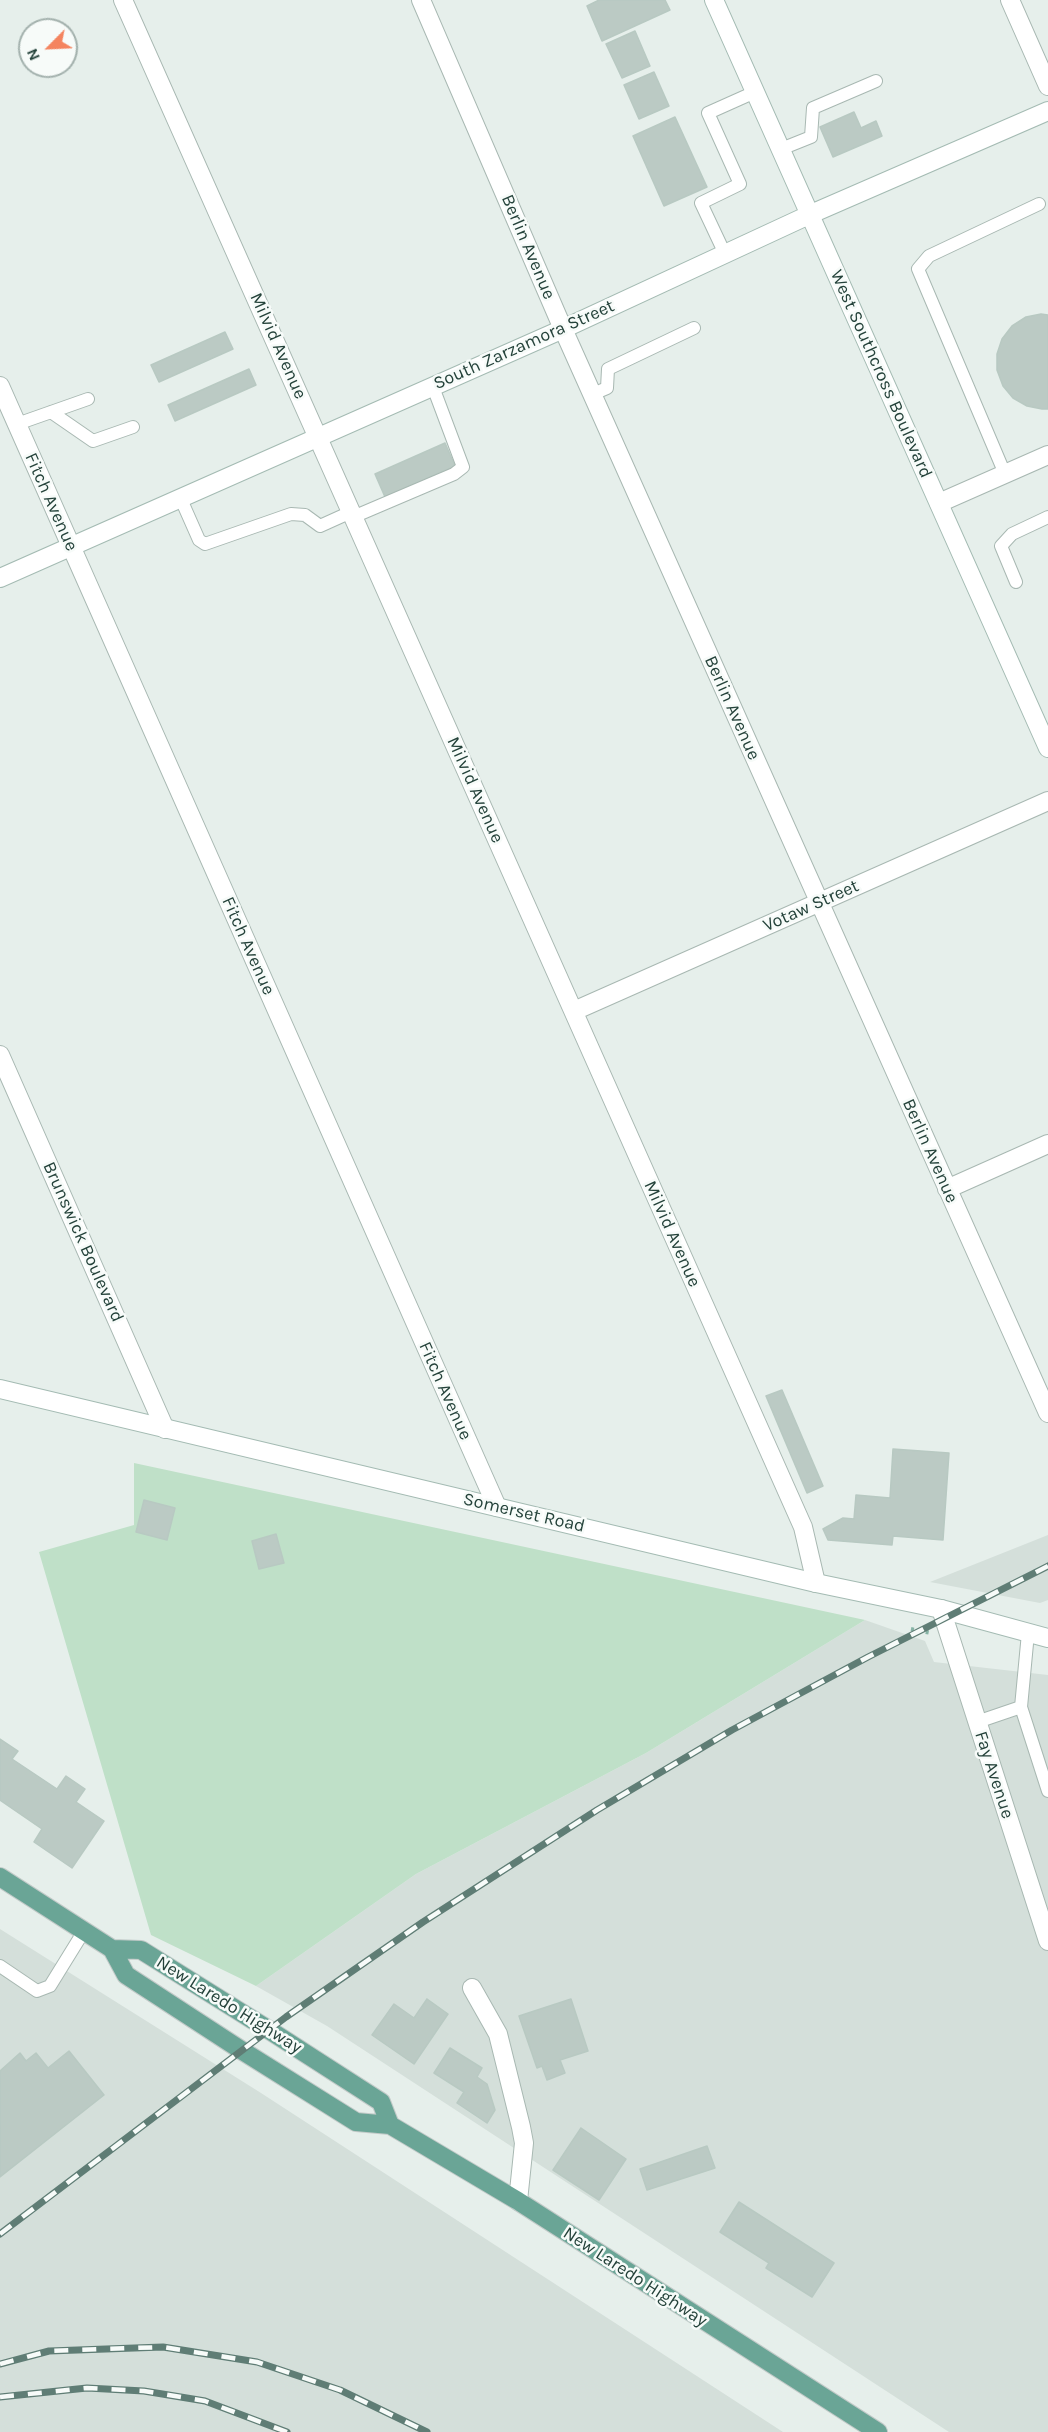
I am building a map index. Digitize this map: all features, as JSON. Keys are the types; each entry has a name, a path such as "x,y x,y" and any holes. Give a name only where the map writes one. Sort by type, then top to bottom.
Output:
{"main road":[{"name":"New Laredo Highway","path":"0,1877 112,1949 126,1976 270,2068 356,2122 390,2125 518,2201 878,2432"},
{"name":"New Laredo Highway","path":"112,1949 141,1950 269,2030 381,2102 390,2125"}],"street":[{"name":"Milvid Avenue","path":"123,0 803,1527 816,1583"},
{"name":"Berlin Avenue","path":"421,0 563,329 1048,1413"},
{"name":"West Southcross Boulevard","path":"714,0 1048,748"},
{"path":"1010,0 1048,86"},
{"name":"South Zarzamora Street","path":"0,578 563,329 811,214 1048,111"},
{"name":"Fitch Avenue","path":"0,386 497,1507"},
{"path":"939,502 1048,455"},
{"name":"Votaw Street","path":"574,1011 1048,801"},
{"name":"Brunswick Boulevard","path":"0,1055 165,1429"},
{"path":"947,1189 1048,1144"},
{"name":"Somerset Road","path":"1,1387 165,1429 816,1583 941,1609 1048,1638"},
{"name":"Fay Avenue","path":"941,1609 1048,1941"},
{"path":"472,1988 498,2034 513,2092 524,2143 518,2201"}],"lane":[{"path":"781,149 811,137 813,108 876,81"},
{"path":"725,254 701,203 740,184 708,113 755,92"},
{"path":"1005,474 918,269 929,256 1039,204"},
{"path":"592,394 608,388 608,369 694,328"},
{"path":"180,497 199,540 205,544 291,514 304,515 320,526 454,474 463,467 433,387"},
{"path":"17,424 88,399"},
{"path":"51,412 93,441 134,427"},
{"path":"1016,582 1001,546 1012,534 1048,517"},
{"path":"1028,1633 1021,1707 1048,1791"},
{"path":"977,1722 1021,1707"},
{"path":"0,1966 37,1991 50,1986 84,1931"}],"path":[{"path":"911,1629 935,1634"}],"shaded area":[{"path":"1048,1535 1048,1600 1040,1603 930,1582"},
{"path":"865,1620 925,1641 934,1662 1048,1675 1048,2432 949,2432 327,2026 256,1986 416,1874 646,1753"},
{"path":"0,1929 261,2093 783,2432 0,2432"}],"green space":[{"path":"134,1463 865,1620 646,1753 416,1874 256,1986 151,1935 39,1552 134,1525"}],"building":[{"path":"599,0 665,0 670,10 602,41 587,6"},
{"path":"635,31 650,66 622,78 606,44"},
{"path":"654,72 669,106 639,119 624,85"},
{"path":"854,112 861,128 876,121 882,136 833,157 820,127"},
{"path":"675,117 707,187 664,206 633,136"},
{"path":"1048,315 1048,409 1027,406 1013,398 1003,386 997,370 997,354 1002,339 1012,326 1026,317"},
{"path":"225,332 233,349 159,382 151,365"},
{"path":"249,369 256,385 175,421 168,405"},
{"path":"445,443 455,466 385,497 375,474"},
{"path":"782,1390 823,1486 807,1493 766,1396"},
{"path":"893,1449 949,1453 943,1540 893,1536 892,1545 828,1540 823,1529 843,1518 854,1519 856,1495 890,1498"},
{"path":"144,1500 175,1508 167,1540 136,1532"},
{"path":"276,1534 284,1563 259,1569 252,1541"},
{"path":"0,1739 18,1751 12,1759 57,1789 66,1776 85,1789 76,1802 104,1821 72,1868 34,1842 42,1829 0,1800"},
{"path":"427,1999 448,2014 414,2064 372,2035 394,2004 414,2018"},
{"path":"571,1999 588,2051 560,2060 565,2073 547,2080 542,2066 537,2068 519,2016"},
{"path":"450,2048 482,2068 477,2077 487,2084 495,2110 487,2123 457,2103 464,2092 434,2073"},
{"path":"69,2051 104,2095 0,2177 0,2071 20,2053 26,2061 36,2053 48,2068"},
{"path":"581,2128 626,2159 599,2200 553,2170"},
{"path":"707,2146 715,2168 647,2190 640,2169"},
{"path":"739,2202 834,2263 812,2297 766,2268 769,2263 720,2232"}],"railway":[{"path":"0,2234 286,2017 423,1922 597,1810 732,1730 868,1657 1048,1566"},
{"path":"0,2364 49,2351 163,2347 257,2362 340,2390 427,2432"},
{"path":"0,2397 87,2388 144,2391 205,2401 287,2432"}]}
